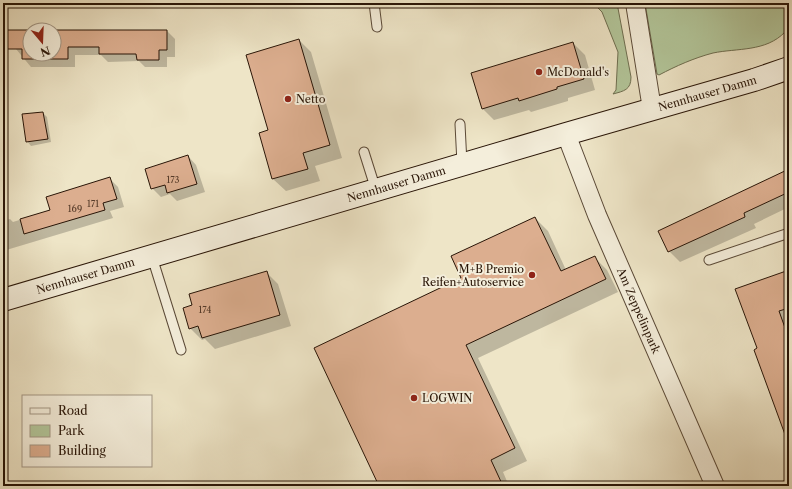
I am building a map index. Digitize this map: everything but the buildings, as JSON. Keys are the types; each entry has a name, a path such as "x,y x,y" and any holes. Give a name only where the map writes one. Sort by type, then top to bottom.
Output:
{"main road":[{"name":"Nennhauser Damm","path":"3,300 789,68"}],"street":[{"path":"635,3 652,109"},
{"name":"Am Zeppelinpark","path":"566,134 597,214 715,486"}],"lane":[{"path":"374,3 377,27"},
{"path":"460,124 462,164"},
{"path":"364,152 376,190"},
{"path":"709,260 789,233"},
{"path":"152,257 182,350"},
{"path":"785,486 789,484"}],"green space":[{"path":"385,3 617,3 631,77 630,85 624,91 613,94 616,90 618,52 602,12 597,7 385,7"},
{"path":"645,3 789,3 789,26 785,32 769,43 751,48 722,51 706,55 685,62 659,75 657,74"}],"place":[{"name":"McDonald's","path":"539,72"},
{"name":"Netto","path":"288,99"},
{"name":"M+B Premio Reifen+Autoservice","path":"532,275"},
{"name":"LOGWIN","path":"414,398"}]}
